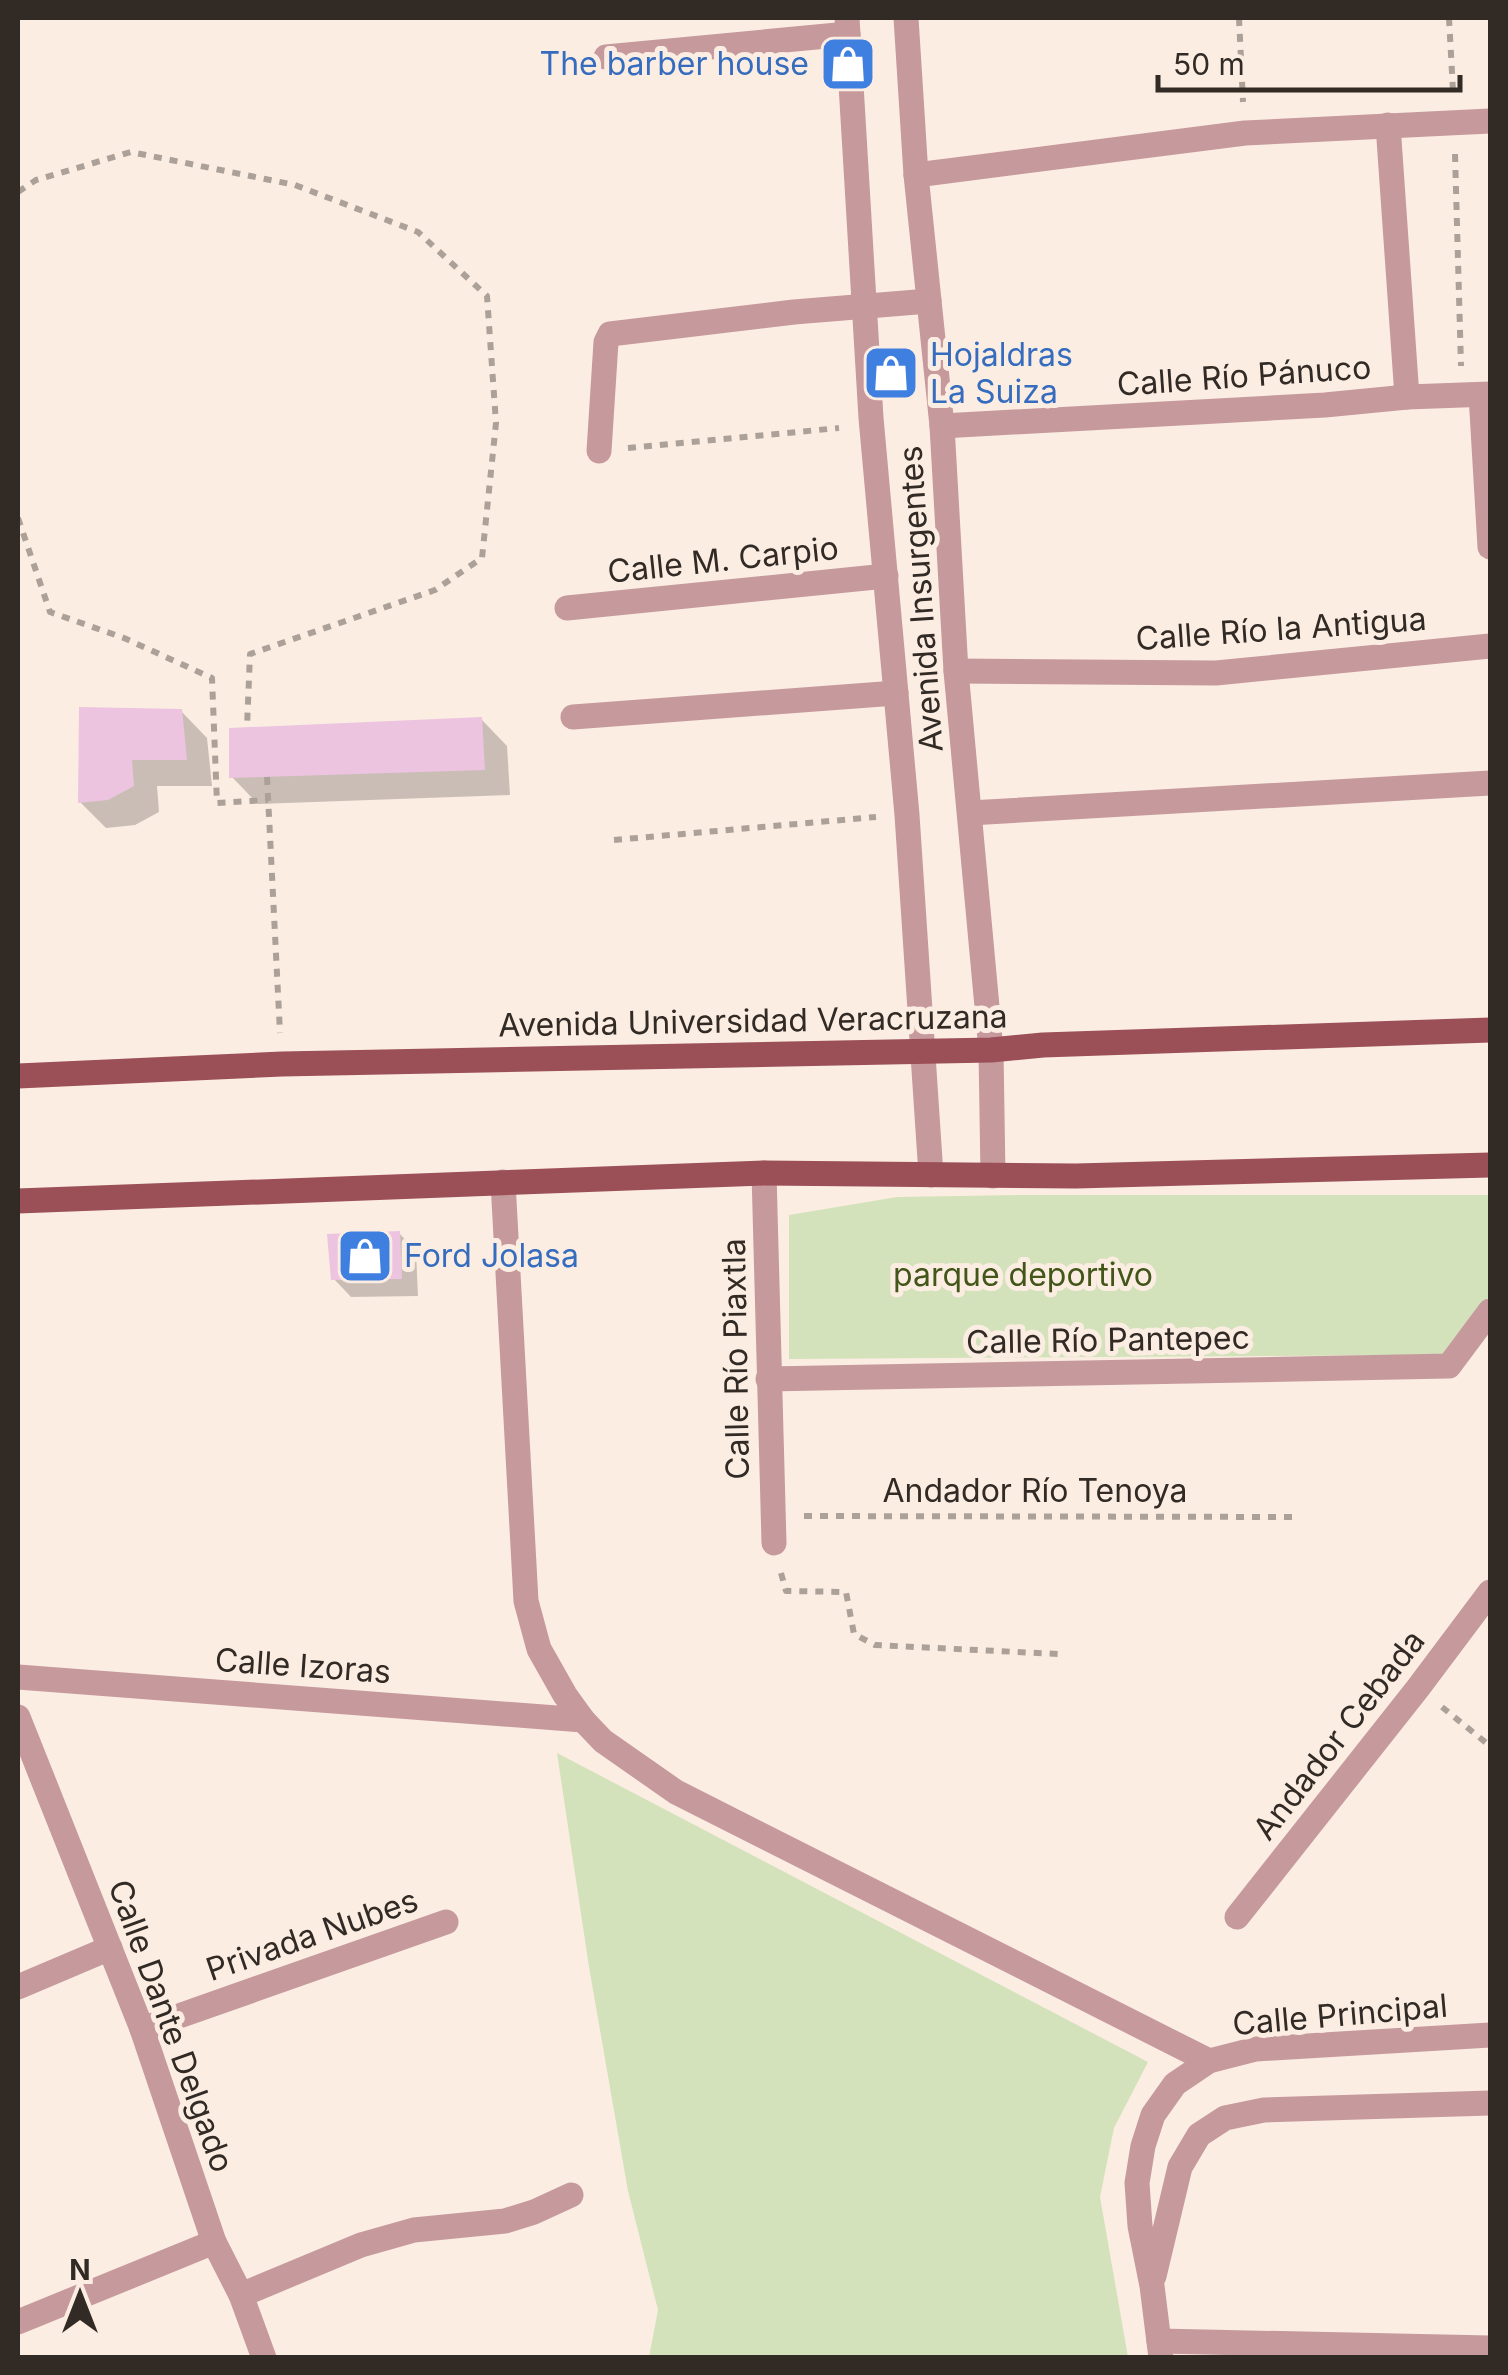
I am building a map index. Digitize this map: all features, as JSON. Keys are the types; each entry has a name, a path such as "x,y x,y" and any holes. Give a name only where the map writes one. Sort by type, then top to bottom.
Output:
{"main road":[{"name":"Avenida Universidad Veracruzana","path":"18,1076 282,1064 991,1050 1490,1030"},
{"path":"18,1201 764,1173 1076,1176 1490,1165"}],"street":[{"name":"Avenida Insurgentes","path":"906,18 916,175 942,426 956,671 991,1050 993,1176"},
{"name":"Avenida Insurgentes","path":"847,26 864,306 907,814 931,1175"},
{"path":"606,57 847,26"},
{"path":"916,175 1245,133 1490,121"},
{"path":"1388,125 1407,397"},
{"path":"599,451 606,342 610,334 929,300"},
{"path":"1478,395 1490,548"},
{"name":"Calle Río Pánuco","path":"942,426 1478,395"},
{"name":"Calle M. Carpio","path":"567,608 886,576"},
{"name":"Calle Río la Antigua","path":"956,671 1216,673 1490,646"},
{"path":"573,717 896,694"},
{"path":"970,813 1490,783"},
{"name":"Calle Río Piaxtla","path":"764,1173 774,1543"},
{"path":"503,1182 526,1601 539,1648 583,1720 603,1741 676,1792 1208,2061"},
{"name":"Calle Río Pantepec","path":"768,1380 1449,1366 1490,1311"},
{"name":"Andador Cebada","path":"1237,1917 1490,1592"},
{"name":"Calle Izoras","path":"18,1677 583,1720"},
{"name":"Calle Dante Delgado","path":"18,1717 142,2029 214,2242 241,2295 264,2358"},
{"name":"Privada Nubes","path":"142,2029 446,1922"},
{"path":"18,1986 110,1948"},
{"name":"Calle Principal","path":"1160,2349 1137,2183 1153,2115 1175,2084 1208,2061 1256,2049 1490,2035"},
{"name":"Calle Principal","path":"1152,2286 1180,2167 1199,2135 1224,2118 1264,2110 1490,2103"},
{"path":"241,2295 361,2245 414,2230 504,2221 571,2195"},
{"path":"18,2322 214,2242"},
{"path":"1160,2349 1448,2352 1490,2348"}],"path":[{"path":"1239,18 1245,133"},
{"path":"1449,18 1478,395"},
{"path":"18,192 36,180 131,152 295,186 418,232 487,296 496,423 482,558 435,590 250,654 247,727"},
{"path":"599,451 846,427"},
{"path":"18,518 50,612 124,638 212,678 217,802 268,800"},
{"path":"266,777 282,1064"},
{"path":"614,840 907,814"},
{"name":"Andador Río Tenoya","path":"773,1516 1297,1517"},
{"path":"774,1543 786,1591 846,1592 854,1634 874,1645 1058,1654"},
{"path":"1418,1688 1490,1746"}],"green space":[{"name":"parque deportivo","path":"1490,1195 1490,1295 1444,1355 789,1359 789,1215 897,1197"},
{"path":"557,1753 1148,2062 1114,2128 1100,2197 1128,2357 649,2357 658,2310 628,2191"}],"building":[{"path":"79,707 182,709 187,760 132,760 134,786 108,800 78,803"},
{"path":"482,717 485,770 229,778 229,728"},
{"name":"Ford Jolasa","path":"400,1231 402,1279 331,1280 327,1234"}],"place":[{"name":"The barber house","path":"848,64"},
{"name":"Hojaldras La Suiza","path":"891,373"},
{"name":"Ford Jolasa","path":"365,1256"}]}
